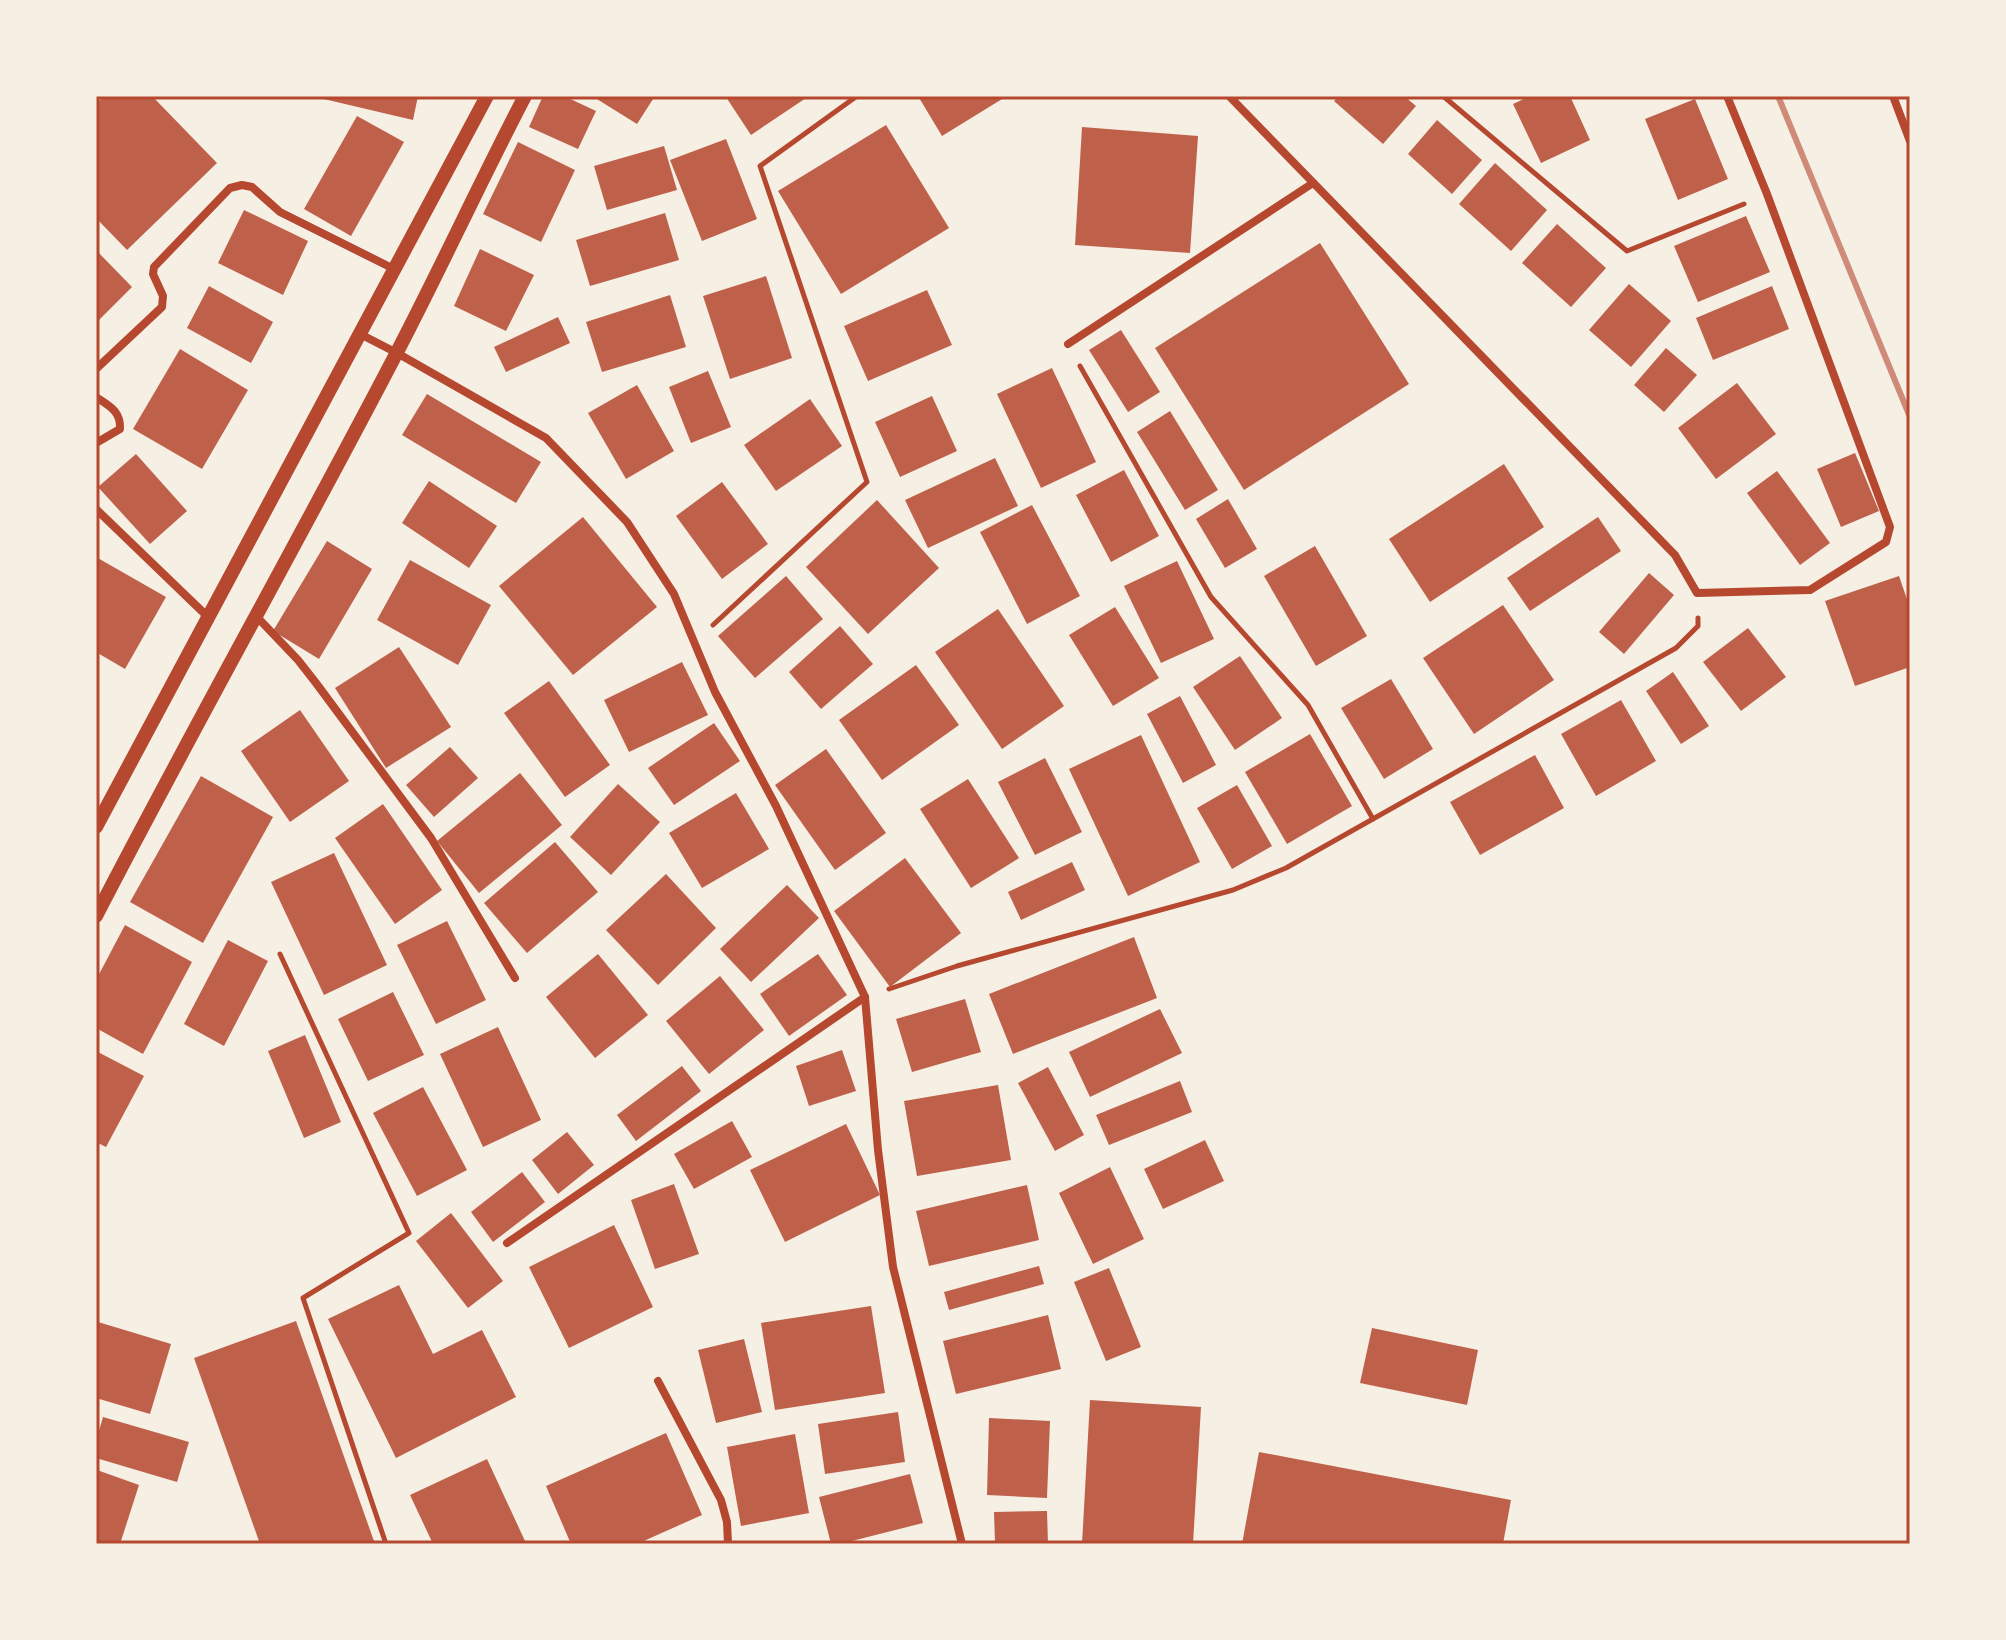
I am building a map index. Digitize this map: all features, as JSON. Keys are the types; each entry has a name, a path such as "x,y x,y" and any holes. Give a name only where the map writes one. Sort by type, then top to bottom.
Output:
{"street":[{"path":"96,827 487,96"},
{"path":"96,916 397,353 525,96"},
{"path":"1229,96 1675,555 1697,593 1810,590 1886,542 1890,527 1767,194 1727,96"},
{"path":"1893,96 1910,141"},
{"path":"1068,344 1313,183"},
{"path":"96,369 162,307 163,296 153,274 154,267 230,188 242,185 252,187 280,212 394,269"},
{"path":"360,334 546,438 627,522 674,594 715,692 776,806 865,997 878,1150 893,1267 962,1544"},
{"path":"96,397 115,410 121,419 120,429 96,443"},
{"path":"96,509 208,617"},
{"path":"257,617 298,660 431,838 515,978"},
{"path":"507,1243 865,997"},
{"path":"658,1381 721,1500 727,1522 728,1544"}],"path":[{"path":"694,642 867,482 760,166 857,96"},
{"path":"1443,96 1627,251 1767,194"},
{"path":"1068,344 1211,597 1308,705 1373,819"},
{"path":"865,997 957,966 1233,890 1286,868 1676,648 1698,626 1697,593"},
{"path":"280,954 409,1233 303,1298 386,1544"}],"building":[{"path":"104,96 152,96 217,163 127,250 96,218 96,104"},
{"path":"311,96 418,96 413,120"},
{"path":"543,96 564,96 596,111 578,149 529,127"},
{"path":"592,96 655,96 637,124"},
{"path":"728,96 809,96 751,135"},
{"path":"918,96 1007,96 942,136"},
{"path":"1339,96 1404,96 1416,106 1383,144 1334,101"},
{"path":"1530,96 1570,96 1590,140 1541,163 1513,104"},
{"path":"1695,99 1728,179 1678,200 1645,119"},
{"path":"357,116 404,142 351,236 304,209"},
{"path":"1437,120 1482,160 1452,194 1408,154"},
{"path":"886,125 949,228 841,294 778,191"},
{"path":"1082,127 1198,136 1190,253 1075,245"},
{"path":"726,139 757,219 702,241 670,160"},
{"path":"518,142 575,170 541,242 483,214"},
{"path":"664,146 677,190 607,210 594,166"},
{"path":"1495,163 1547,210 1511,251 1459,204"},
{"path":"244,210 308,241 283,295 218,263"},
{"path":"665,213 679,260 590,286 576,240"},
{"path":"1746,216 1770,272 1698,302 1674,246"},
{"path":"1557,224 1606,268 1571,307 1522,263"},
{"path":"1320,243 1409,384 1244,490 1155,348"},
{"path":"480,249 534,275 506,331 454,306"},
{"path":"96,250 132,287 96,323"},
{"path":"766,276 792,358 730,379 703,296"},
{"path":"1629,284 1671,321 1631,367 1589,330"},
{"path":"209,286 273,322 251,363 187,328"},
{"path":"1772,286 1789,329 1713,360 1696,318"},
{"path":"927,290 952,345 868,381 844,326"},
{"path":"670,295 686,347 602,372 586,322"},
{"path":"558,317 570,343 506,372 494,347"},
{"path":"1121,330 1160,392 1128,412 1089,350"},
{"path":"1666,348 1697,375 1664,412 1634,385"},
{"path":"180,349 248,390 202,469 133,429"},
{"path":"1052,368 1096,462 1041,488 997,394"},
{"path":"708,371 731,427 691,443 669,387"},
{"path":"1737,383 1776,434 1716,479 1678,428"},
{"path":"637,385 674,451 626,479 588,413"},
{"path":"427,394 541,462 516,503 402,435"},
{"path":"932,396 957,451 900,477 875,422"},
{"path":"810,399 842,446 776,491 744,445"},
{"path":"1170,411 1218,490 1185,510 1137,432"},
{"path":"1855,453 1879,511 1841,527 1817,469"},
{"path":"136,454 187,511 150,544 98,487"},
{"path":"995,458 1018,506 928,548 905,500"},
{"path":"1504,464 1544,527 1430,602 1389,539"},
{"path":"1124,470 1159,536 1111,562 1076,495"},
{"path":"1777,471 1830,543 1800,565 1747,493"},
{"path":"429,481 497,526 469,568 402,523"},
{"path":"722,482 768,544 722,579 676,516"},
{"path":"1228,499 1257,549 1225,568 1196,519"},
{"path":"877,500 939,568 868,634 806,567"},
{"path":"1032,505 1080,596 1027,624 980,532"},
{"path":"583,517 657,607 573,675 499,586"},
{"path":"1598,517 1621,551 1530,611 1507,578"},
{"path":"327,541 372,569 319,659 273,631"},
{"path":"1315,546 1367,636 1316,666 1264,576"},
{"path":"96,557 166,597 125,669 96,652"},
{"path":"410,560 491,605 458,665 377,620"},
{"path":"1177,561 1214,639 1161,663 1124,586"},
{"path":"1649,573 1674,595 1624,654 1599,632"},
{"path":"786,576 823,619 755,678 718,636"},
{"path":"1899,576 1910,608 1910,667 1855,686 1825,601"},
{"path":"1503,605 1554,680 1474,734 1423,658"},
{"path":"1115,607 1159,678 1113,706 1069,635"},
{"path":"998,609 1064,706 1002,749 935,652"},
{"path":"840,626 873,664 821,709 789,672"},
{"path":"1748,628 1786,677 1741,711 1703,662"},
{"path":"399,647 451,727 386,768 335,688"},
{"path":"1240,656 1282,718 1235,750 1193,687"},
{"path":"682,662 708,715 629,752 604,700"},
{"path":"916,665 959,725 882,780 839,720"},
{"path":"1673,672 1709,726 1681,744 1646,691"},
{"path":"1391,679 1433,749 1384,779 1341,708"},
{"path":"549,681 610,765 565,797 504,713"},
{"path":"1180,696 1216,765 1183,783 1147,714"},
{"path":"1621,700 1656,761 1596,796 1561,734"},
{"path":"300,710 349,781 290,822 241,751"},
{"path":"714,723 740,761 674,805 648,768"},
{"path":"1310,734 1352,806 1287,844 1245,772"},
{"path":"1141,735 1200,862 1128,896 1069,769"},
{"path":"450,747 478,778 434,817 406,785"},
{"path":"826,749 886,833 835,870 775,785"},
{"path":"1535,755 1564,808 1480,855 1450,802"},
{"path":"1045,758 1082,832 1035,855 998,782"},
{"path":"520,773 562,825 479,893 437,841"},
{"path":"201,776 273,817 203,943 130,902"},
{"path":"968,779 1019,858 971,888 920,809"},
{"path":"618,784 660,822 611,875 570,837"},
{"path":"1237,785 1272,846 1232,869 1197,808"},
{"path":"736,793 769,849 702,888 669,833"},
{"path":"383,804 442,890 395,924 335,838"},
{"path":"555,842 598,892 527,953 484,903"},
{"path":"334,853 387,965 324,995 271,882"},
{"path":"905,858 961,933 890,987 834,911"},
{"path":"1072,862 1085,890 1021,920 1008,892"},
{"path":"666,874 716,928 658,985 606,930"},
{"path":"787,885 819,918 751,982 720,949"},
{"path":"447,921 486,1000 436,1024 397,945"},
{"path":"125,925 192,962 143,1054 96,1028 96,980"},
{"path":"1134,937 1157,998 1013,1054 989,994"},
{"path":"228,940 268,961 224,1046 184,1024"},
{"path":"598,954 648,1015 595,1058 546,997"},
{"path":"818,954 847,995 789,1036 760,994"},
{"path":"720,976 764,1030 709,1074 666,1021"},
{"path":"393,992 424,1055 368,1081 338,1019"},
{"path":"965,999 981,1052 912,1072 896,1019"},
{"path":"1160,1009 1182,1053 1090,1097 1069,1052"},
{"path":"498,1027 541,1120 483,1147 440,1054"},
{"path":"305,1035 341,1122 304,1138 268,1051"},
{"path":"842,1050 856,1091 809,1106 796,1066"},
{"path":"96,1051 144,1076 106,1147 96,1142"},
{"path":"682,1066 701,1091 636,1141 617,1115"},
{"path":"1048,1067 1084,1135 1055,1151 1018,1083"},
{"path":"1180,1081 1192,1112 1109,1145 1096,1115"},
{"path":"998,1085 1011,1160 917,1176 904,1101"},
{"path":"423,1087 467,1170 417,1196 373,1113"},
{"path":"732,1121 752,1157 694,1189 674,1154"},
{"path":"846,1124 880,1195 785,1242 750,1170"},
{"path":"567,1132 594,1165 558,1194 532,1160"},
{"path":"1205,1140 1224,1181 1163,1209 1144,1169"},
{"path":"1110,1167 1144,1239 1093,1264 1059,1193"},
{"path":"522,1172 545,1202 493,1242 471,1212"},
{"path":"674,1184 699,1254 655,1269 631,1200"},
{"path":"1027,1185 1039,1240 929,1266 916,1211"},
{"path":"451,1213 503,1281 468,1308 416,1241"},
{"path":"614,1225 653,1307 569,1348 529,1267"},
{"path":"1039,1266 1044,1284 949,1310 944,1292"},
{"path":"1109,1268 1141,1347 1106,1361 1074,1282"},
{"path":"399,1285 433,1354 482,1330 516,1397 396,1458 328,1319"},
{"path":"871,1306 885,1393 775,1410 761,1323"},
{"path":"1048,1315 1061,1369 956,1394 943,1341"},
{"path":"296,1321 375,1544 260,1544 194,1358"},
{"path":"98,1322 171,1344 150,1414 96,1398"},
{"path":"1372,1328 1478,1350 1467,1405 1360,1383"},
{"path":"744,1339 762,1412 716,1423 698,1350"},
{"path":"1090,1400 1201,1407 1193,1544 1082,1544"},
{"path":"898,1412 905,1462 825,1474 818,1424"},
{"path":"103,1417 189,1442 177,1482 96,1458 96,1441"},
{"path":"989,1418 1050,1421 1047,1498 987,1495"},
{"path":"666,1433 702,1515 637,1544 571,1544 546,1486"},
{"path":"795,1434 809,1513 741,1526 727,1447"},
{"path":"1259,1452 1511,1500 1503,1544 1242,1544"},
{"path":"487,1459 525,1541 518,1544 433,1544 410,1495"},
{"path":"97,1470 139,1485 120,1544 96,1544"},
{"path":"910,1474 923,1523 831,1544 819,1497"},
{"path":"1047,1511 1048,1544 995,1544 994,1512"}],"railway":[{"path":"1778,96 1910,417"}]}
